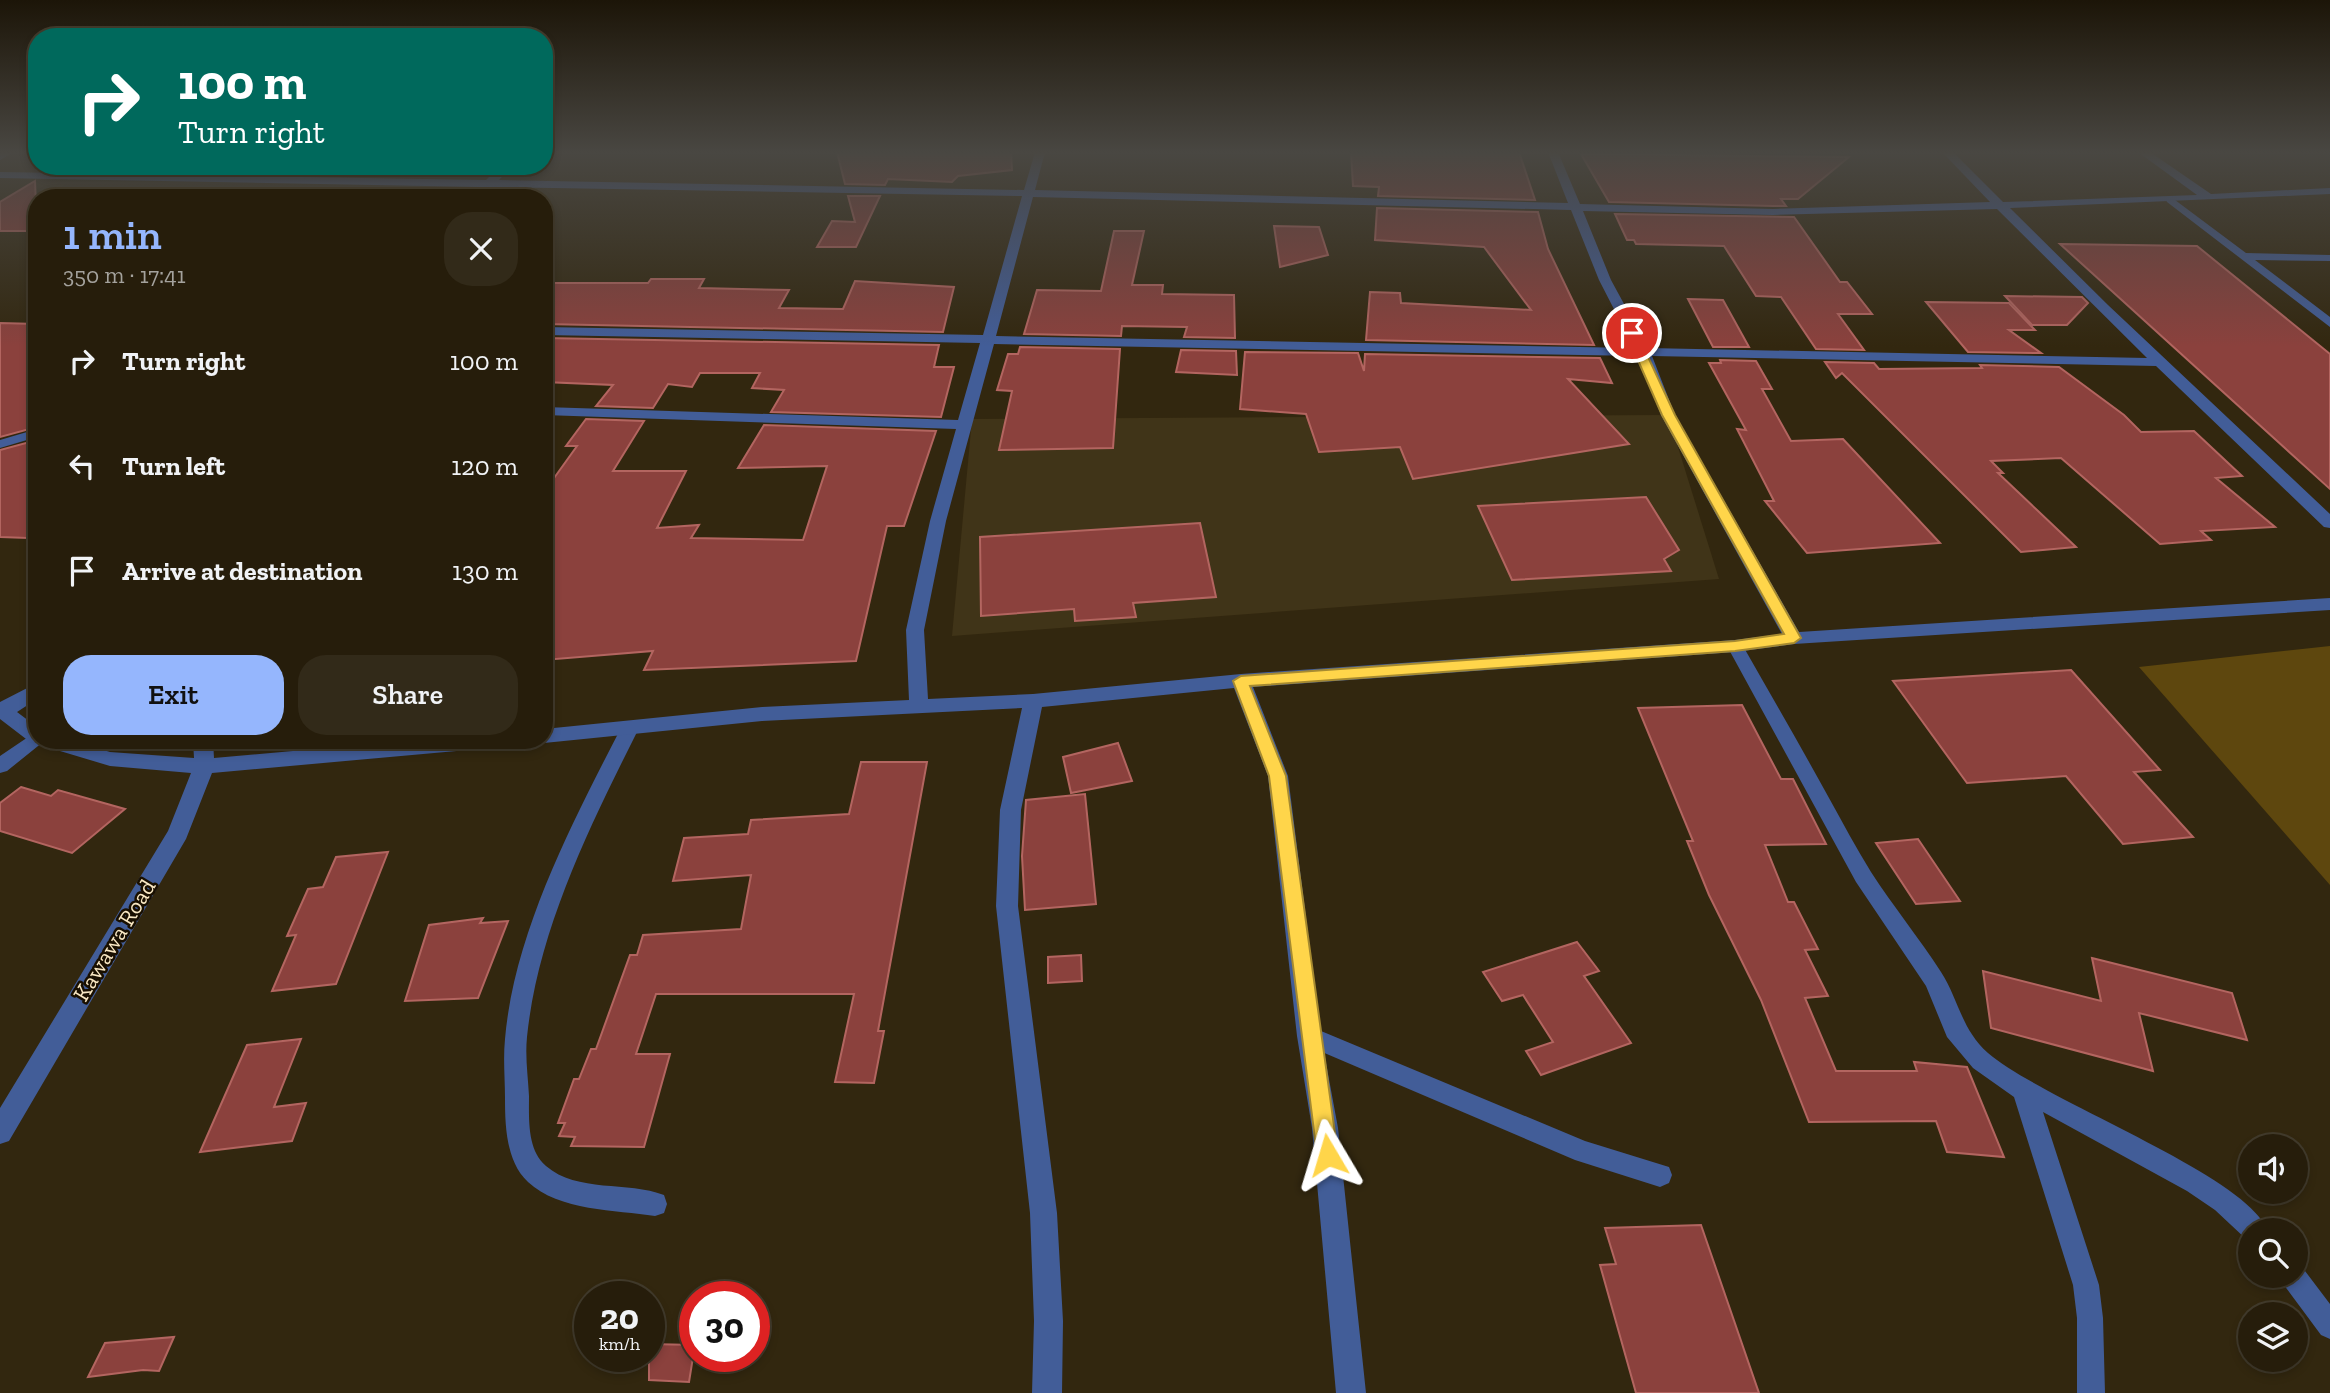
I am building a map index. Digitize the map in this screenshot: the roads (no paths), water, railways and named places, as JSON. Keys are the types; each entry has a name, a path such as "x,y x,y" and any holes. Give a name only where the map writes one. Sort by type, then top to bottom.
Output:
{"street":[{"path":"919,705 915,630 938,521 963,425 990,339 1021,217"},
{"path":"1580,217 1605,280 1642,350 1668,415 1794,638"},
{"path":"2010,217 2330,523"},
{"path":"553,331 2159,362"},
{"path":"553,411 963,425"},
{"path":"553,735 762,714 1033,701 1241,681 1735,646 1794,638 2330,604"},
{"path":"1241,681 1278,776 1310,1036 1325,1128 1351,1393"},
{"path":"28,695 1,710 28,730"},
{"path":"1033,701 1029,732 1016,780 1008,852 1007,906 1012,969 1033,1105 1044,1219 1047,1393"},
{"path":"75,749 110,760 204,766 398,749"},
{"name":"Kawawa Road","path":"0,1132 178,834 204,766 203,749"}],"lane":[{"path":"2193,217 2330,323"},
{"path":"2244,256 2330,258"},
{"path":"0,444 28,436"},
{"path":"1735,646 1863,876 1934,981 1955,1030 1981,1060 2024,1090 2196,1183 2224,1201 2242,1218"},
{"path":"630,729 593,804 532,962 516,1037 517,1126 528,1161 536,1173 555,1186 655,1204"},
{"path":"0,766 28,744"},
{"path":"1310,1036 1583,1152 1660,1175"},
{"path":"2024,1090 2086,1285 2090,1318 2091,1393"},
{"path":"2302,1288 2330,1326"}]}
